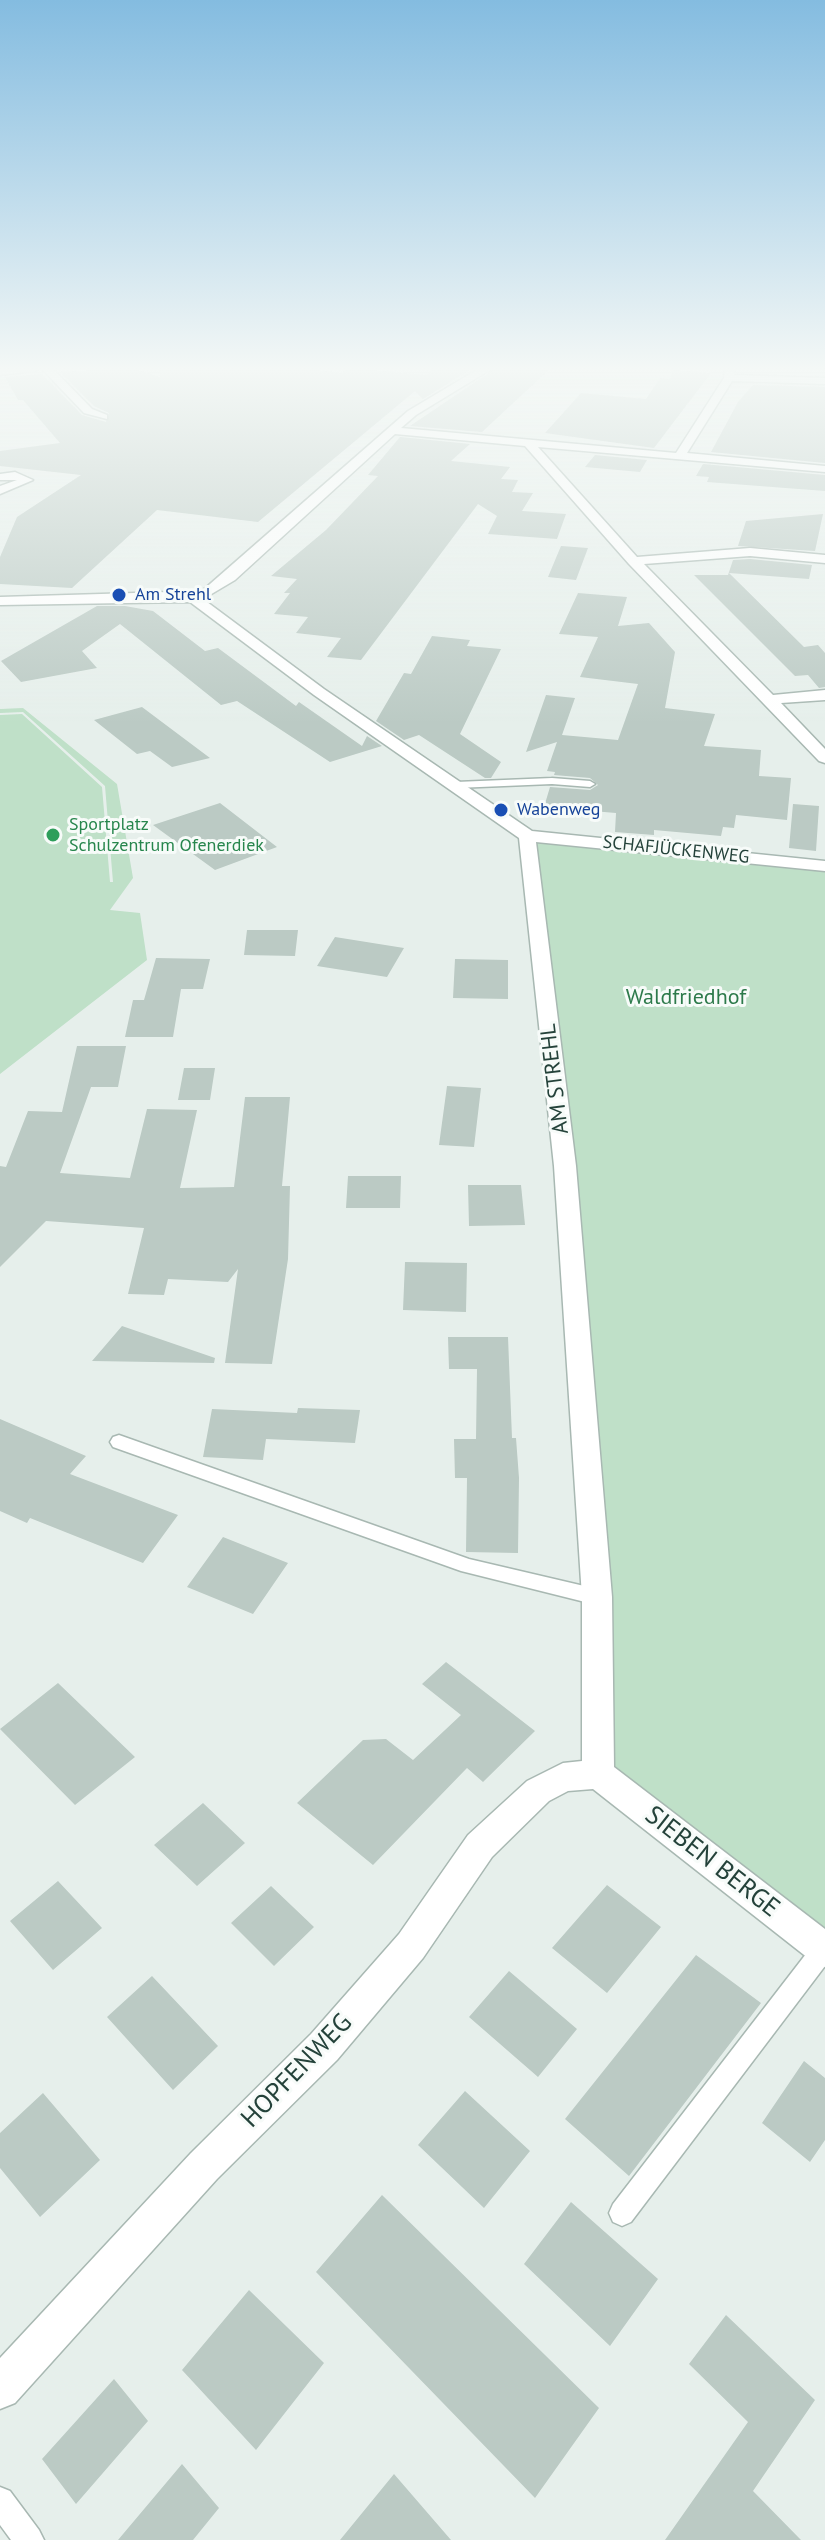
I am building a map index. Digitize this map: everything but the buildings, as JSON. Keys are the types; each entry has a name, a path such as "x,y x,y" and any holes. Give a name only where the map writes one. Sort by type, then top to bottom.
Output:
{"street":[{"path":"0,601 193,598 219,587 331,487"},
{"path":"567,487 634,561 825,758"},
{"path":"634,561 750,552 825,559"},
{"path":"193,598 319,692 527,836"},
{"path":"769,700 825,695"},
{"name":"SCHAFJÜCKENWEG","path":"527,836 825,866"},
{"name":"AM STREHL","path":"527,836 565,1166 597,1597 598,1774"},
{"name":"SIEBEN BERGE","path":"598,1774 824,1949"},
{"name":"HOPFENWEG","path":"0,2388 204,2166 324,2047 411,1946 480,1846 538,1791 563,1777 598,1774"}],"lane":[{"path":"456,785 552,781 590,784"},
{"path":"119,1442 468,1566 597,1597"},
{"path":"622,2213 824,1949"},
{"path":"0,2501 29,2540"}],"green space":[{"path":"23,708 117,784 133,878 110,910 140,913 147,960 0,1074 0,715 22,714 102,787 110,882 113,882 105,786 23,712 0,713 0,709"},
{"name":"Waldfriedhof","path":"539,835 825,866 825,1950 598,1774 532,842"}],"place":[{"name":"Am Strehl","path":"119,595"},
{"name":"Wabenweg","path":"501,810"},
{"name":"Sportplatz Schulzentrum Ofenerdiek","path":"53,835"}]}
